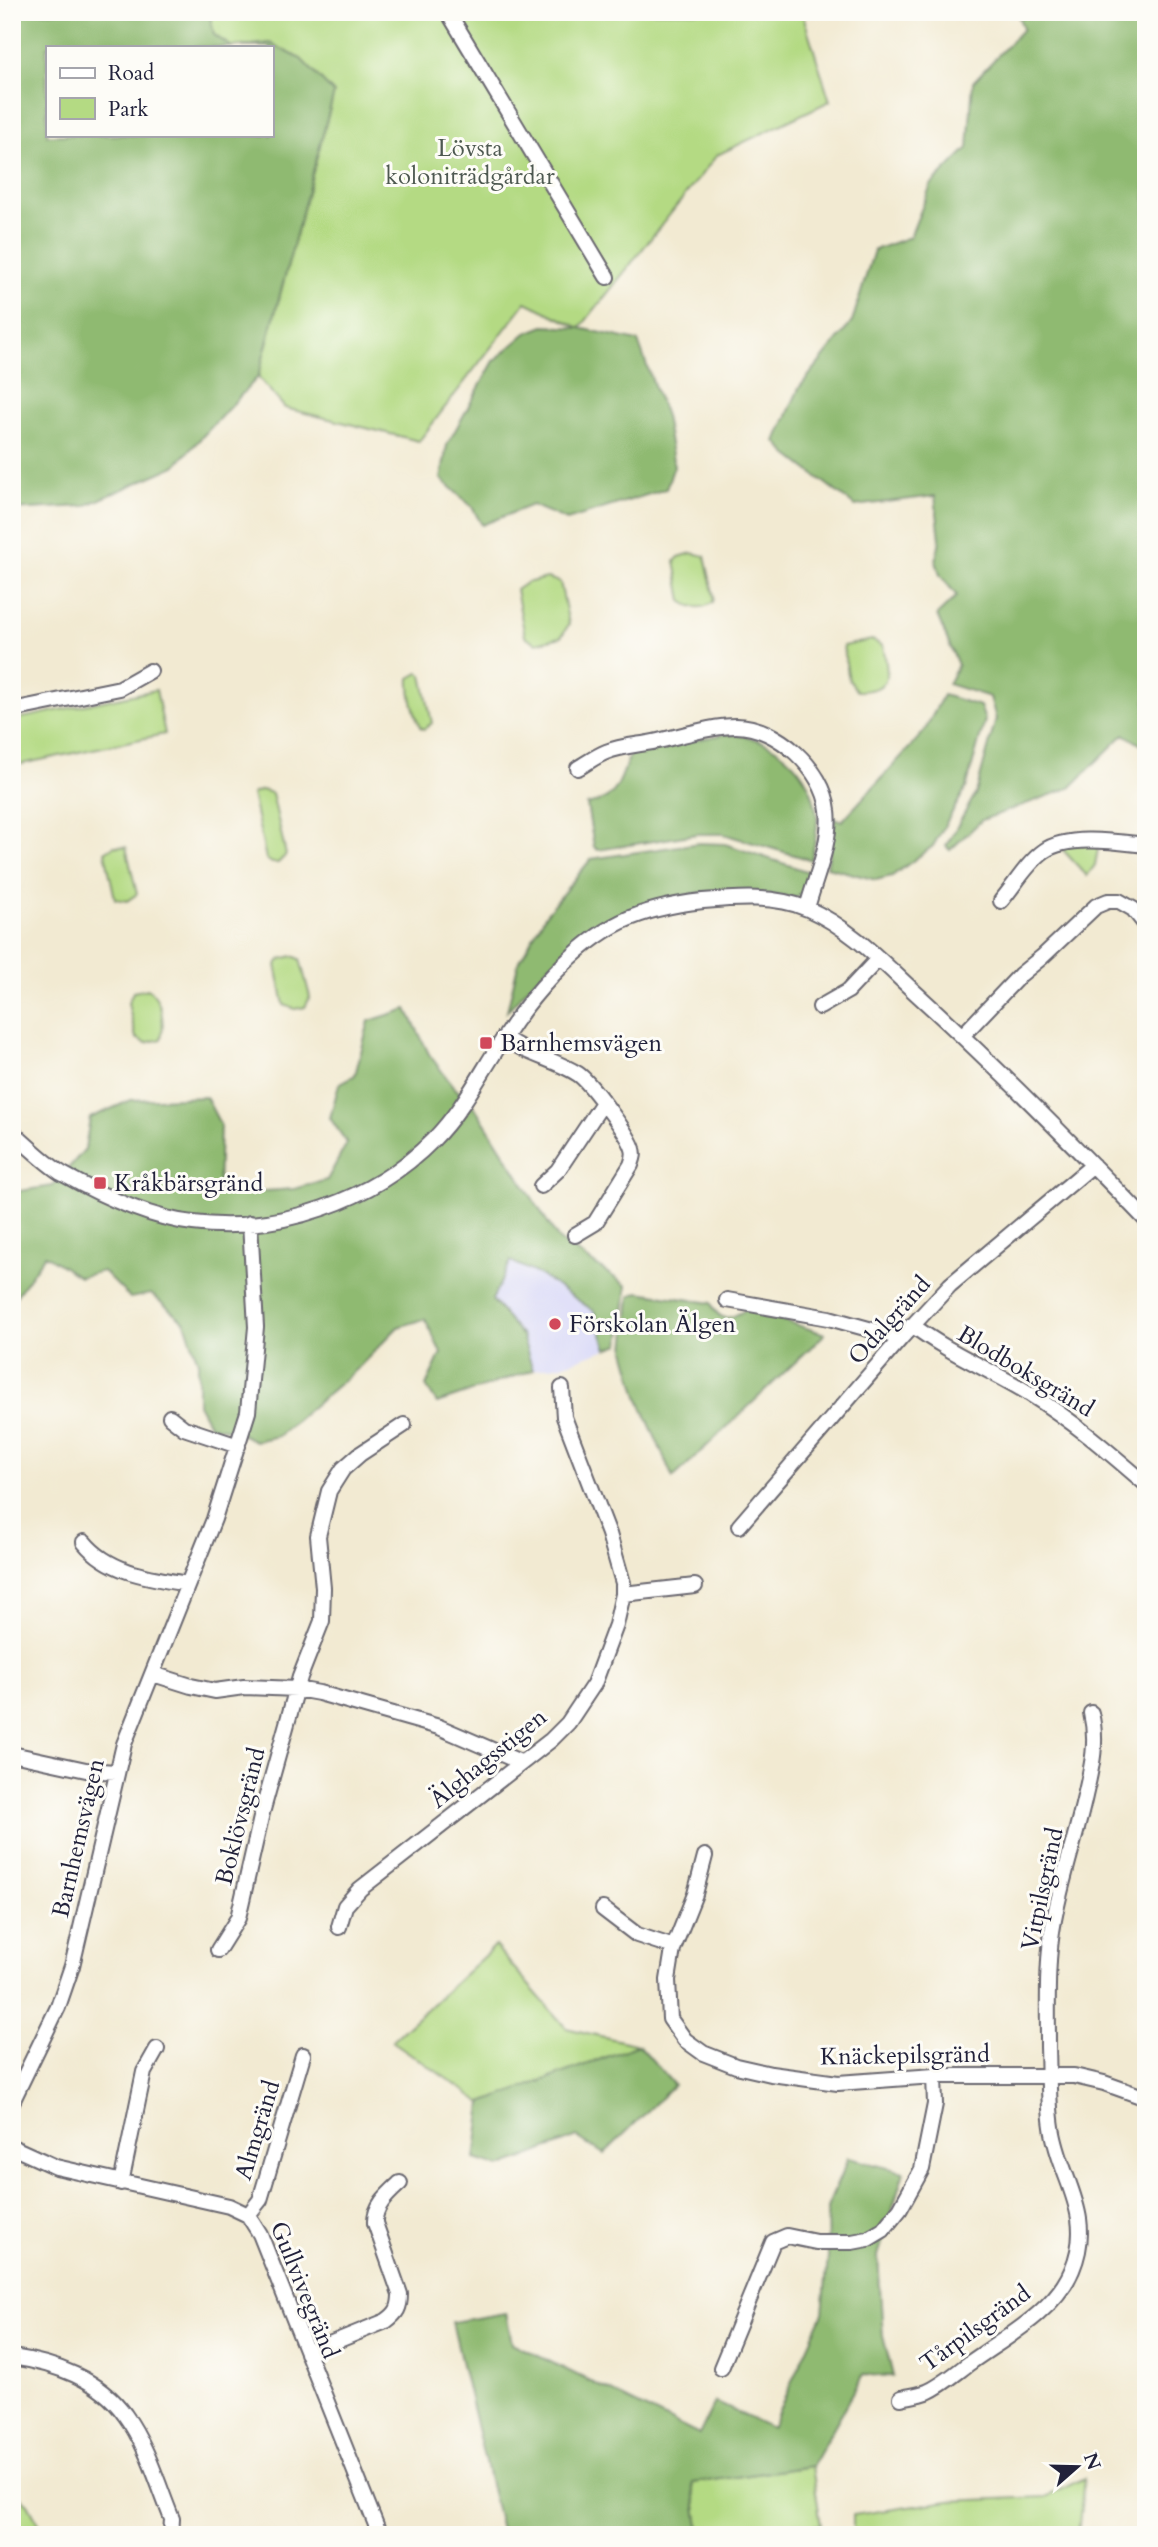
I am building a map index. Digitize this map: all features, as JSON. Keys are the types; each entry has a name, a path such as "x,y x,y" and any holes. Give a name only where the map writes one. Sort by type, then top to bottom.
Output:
{"street":[{"path":"448,12 607,277"},
{"path":"12,710 120,688 150,671"},
{"path":"578,768 607,751 738,726 763,733 787,745 807,762 821,785 828,809 827,831 807,908"},
{"path":"1001,901 1039,855 1054,846 1101,841 1146,845"},
{"path":"12,1132 59,1171 129,1205 163,1217 193,1223 250,1223 316,1210 350,1197 409,1161 434,1139 458,1110 504,1037 555,973 596,938 622,921 677,904 733,898 775,900 807,908 843,929 878,959 1002,1072 1146,1220"},
{"path":"962,1036 1020,975 1100,903 1112,900 1127,904 1145,924"},
{"path":"820,1007 855,985 878,959"},
{"path":"504,1037 514,1045 583,1078 626,1133 634,1156 595,1223 575,1235"},
{"path":"541,1186 558,1170 602,1104"},
{"name":"Odalgränd","path":"739,1526 912,1325 950,1285 1093,1165"},
{"name":"Barnhemsvägen","path":"12,2102 52,2022 76,1947 124,1744 214,1519 248,1412 255,1359 255,1276 250,1223"},
{"path":"727,1300 829,1318 901,1338"},
{"name":"Blodboksgränd","path":"912,1325 935,1342 992,1371 1067,1418 1146,1484"},
{"name":"Älghagsstigen","path":"339,1927 345,1906 360,1889 551,1740 582,1705 602,1664 616,1625 623,1594 622,1583 609,1534 564,1417 562,1388"},
{"path":"170,1417 184,1428 238,1447"},
{"name":"Boklövsgränd","path":"218,1950 238,1918 262,1813 297,1689 322,1621 323,1588 318,1536 329,1491 343,1469 404,1425"},
{"path":"84,1542 97,1557 116,1567 149,1577 188,1584"},
{"path":"623,1594 695,1586"},
{"path":"153,1674 215,1691 244,1687 297,1689 439,1727 520,1762"},
{"name":"Vitpilsgränd","path":"1050,2077 1050,1955 1054,1920 1096,1747 1096,1731 1091,1713"},
{"path":"12,1754 86,1770 116,1772"},
{"name":"Knäckepilsgränd","path":"705,1856 695,1894 674,1947 668,1980 670,2019 685,2040 703,2053 736,2066 771,2074 838,2083 934,2076 1074,2076 1146,2098"},
{"path":"603,1909 637,1935 674,1947"},
{"path":"121,2183 144,2072 157,2049"},
{"name":"Almgränd","path":"248,2215 260,2200 303,2055"},
{"path":"721,2368 773,2242 787,2236 816,2242 868,2239 883,2230 900,2209 922,2169 935,2104 934,2076"},
{"name":"Tårpilsgränd","path":"901,2398 926,2393 1023,2325 1048,2304 1072,2271 1080,2240 1079,2215 1052,2129 1050,2077"},
{"name":"Gullvivegränd","path":"12,2147 56,2166 229,2206 248,2215 260,2234 380,2535"},
{"path":"307,2353 386,2321 396,2314 400,2306 400,2294 374,2215 384,2198 400,2183"},
{"path":"12,2357 46,2362 75,2374 124,2412 135,2430 172,2519 172,2535"}],"shaded area":[{"name":"Förskolan Älgen","path":"511,1261 540,1275 594,1311 607,1349 562,1365 533,1370 522,1336 491,1300"}],"green space":[{"path":"12,12 209,12 214,35 230,46 46,46 46,136 273,136 273,46 249,46 270,43 301,59 334,93 258,377 175,466 85,506 12,510"},
{"name":"Lövsta koloniträdgårdar","path":"209,12 802,12 830,101 717,155 580,328 526,302 419,441 285,408 258,377 334,93 301,59 270,43 230,46 214,35"},
{"path":"1017,12 1146,12 1146,748 1124,734 1070,788 982,820 950,850 946,846 976,793 996,719 990,697 948,684 958,665 937,615 957,596 940,575 936,561 940,539 935,496 855,506 786,453 776,441 799,388 852,322 874,250 910,237 931,185 968,148 973,82 1023,29"},
{"path":"544,326 580,328 638,341 665,416 674,466 666,489 567,520 532,505 482,525 472,507 441,479 447,445 494,361 526,333"},
{"path":"692,553 705,556 714,597 713,602 701,607 693,607 682,601 675,561"},
{"path":"547,578 560,582 569,624 561,637 536,643 525,636 516,590 526,583"},
{"path":"872,640 883,646 886,679 877,688 857,691 849,680 843,646"},
{"path":"419,673 422,675 432,723 424,729 420,727 410,690 410,678"},
{"path":"156,690 165,734 12,766 12,720"},
{"path":"943,695 980,706 985,720 966,788 933,846 892,876 876,880 827,867 835,818 842,821 924,732"},
{"path":"726,734 743,736 774,748 798,769 814,799 817,817 811,860 723,834 697,834 598,850 594,847 587,805 612,793 631,753"},
{"path":"261,790 272,793 286,855 278,863 266,859 252,794"},
{"path":"699,843 725,844 809,872 803,893 795,898 739,891 705,892 672,898 620,914 605,921 569,947 507,1011 518,964 546,914 591,859"},
{"path":"1066,845 1094,845 1098,849 1095,865 1087,876 1063,850"},
{"path":"114,846 126,847 137,894 127,901 115,899 105,852"},
{"path":"293,956 300,959 310,997 305,1007 295,1009 284,1005 276,965 281,959"},
{"path":"148,989 159,1005 163,1025 161,1039 146,1043 136,1038 128,1003 133,992"},
{"path":"407,1009 429,1054 453,1086 476,1109 559,1240 627,1286 620,1344 607,1349 594,1311 540,1275 511,1261 492,1300 522,1336 533,1370 437,1403 426,1386 441,1353 425,1319 398,1327 360,1366 278,1436 255,1441 233,1430 210,1426 198,1404 198,1362 185,1322 151,1294 130,1298 103,1271 79,1277 45,1255 12,1302 12,1192 53,1186 85,1149 90,1118 131,1100 206,1097 220,1124 218,1194 294,1189 327,1180 347,1143 330,1118 339,1084 355,1075 369,1021"},
{"path":"638,1292 711,1303 718,1314 726,1318 747,1309 825,1334 673,1478 639,1400 625,1350 630,1296"},
{"path":"495,1946 566,2028 639,2045 572,2072 482,2103 392,2041"},
{"path":"639,2045 674,2085 604,2154 577,2137 500,2167 475,2159 482,2103"},
{"path":"848,2158 904,2172 878,2256 883,2336 893,2376 863,2375 812,2466 693,2483 700,2535 502,2535 452,2322 506,2313 512,2343 699,2435 715,2402 771,2428 823,2313 828,2257 827,2208"},
{"path":"812,2466 821,2525 748,2535 700,2535 693,2483"},
{"path":"1084,2478 1078,2535 853,2535 853,2515 949,2501 1046,2497"},
{"path":"12,2490 28,2504 45,2535 25,2535 12,2518"}],"place":[{"name":"Barnhemsvägen","path":"486,1043"},
{"name":"Kråkbärsgränd","path":"100,1183"},
{"name":"Förskolan Älgen","path":"555,1324"}]}
